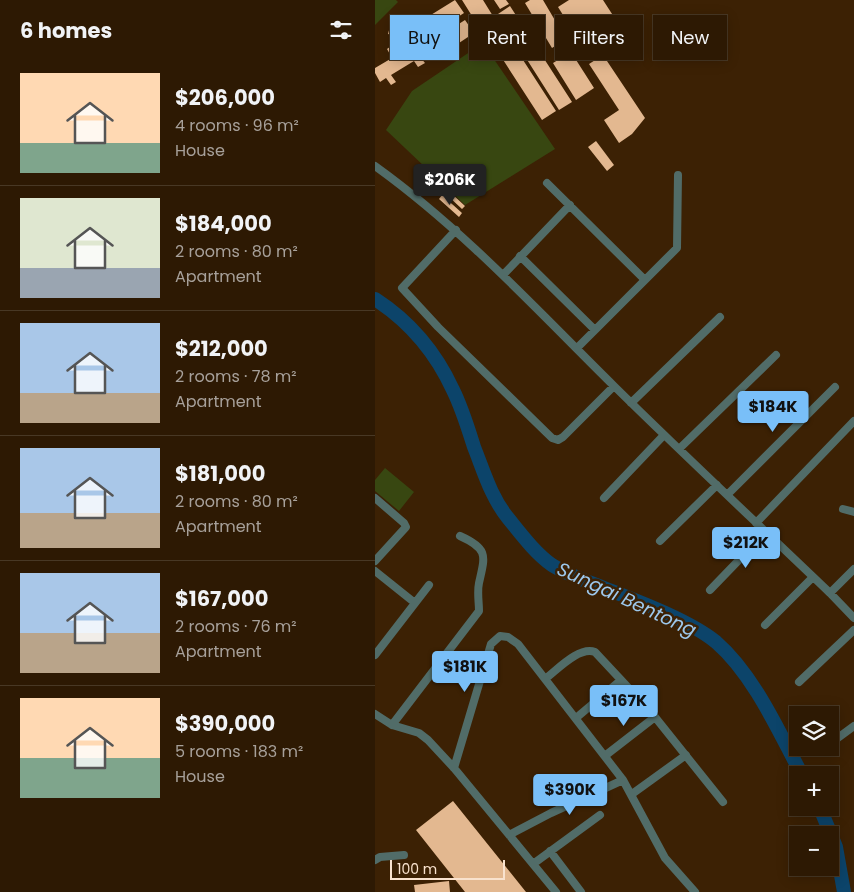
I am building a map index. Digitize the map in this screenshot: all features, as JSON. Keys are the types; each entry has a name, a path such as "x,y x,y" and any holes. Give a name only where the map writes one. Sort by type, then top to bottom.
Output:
{"street":[{"path":"375,166 413,194 456,230 663,435 854,618"},
{"path":"577,348 677,248 678,174"},
{"path":"547,184 645,280"},
{"path":"503,275 569,205"},
{"path":"456,230 402,288 493,382 557,440 563,437 614,386"},
{"path":"520,256 595,330"},
{"path":"631,403 719,317"},
{"path":"679,449 777,355"},
{"path":"727,495 835,387"},
{"path":"756,523 854,421"},
{"path":"604,498 663,435"},
{"path":"660,541 717,485"},
{"path":"375,498 404,523 406,527 375,561"},
{"path":"843,508 854,512"},
{"path":"710,590 766,532"},
{"path":"392,725 479,611 478,589 484,560 483,554 476,544 461,536"},
{"path":"830,593 854,570"},
{"path":"375,571 415,603"},
{"path":"765,625 813,577"},
{"path":"375,655 378,646 429,585"},
{"path":"799,682 854,630"},
{"path":"454,768 494,640 500,636 508,637 514,640 606,755 632,794 665,858 695,892"},
{"path":"545,679 577,654 590,650 597,654 655,717 723,802"},
{"path":"576,718 621,680"},
{"path":"375,714 392,725 419,733 454,768 556,892"},
{"path":"606,755 655,717"},
{"path":"839,737 854,726"},
{"path":"632,794 686,755"},
{"path":"509,835 551,813 623,780"},
{"path":"533,864 600,815"},
{"path":"551,851 581,892"},
{"path":"377,856 405,855"}],"green space":[{"path":"375,0 396,0 398,2 375,25"},
{"path":"469,52 469,60 495,60 555,149 465,205 386,130 412,91"},
{"path":"385,468 414,492 399,511 375,491 375,480"}],"building":[{"path":"455,0 464,13 459,16 431,15"},
{"path":"462,0 483,0 492,15 471,15"},
{"path":"494,0 506,0 509,4 500,9"},
{"path":"530,0 543,0 555,20 555,46 552,48 545,36 545,15 532,15 525,3"},
{"path":"569,0 603,0 613,15 563,15 558,7"},
{"path":"510,6 516,15 499,15"},
{"path":"465,20 469,26 469,36 459,43 459,24"},
{"path":"390,59 422,60 425,63 418,67 414,61 391,75 396,82 391,85 386,78 380,82 375,73 375,68"},
{"path":"503,60 523,60 556,111 542,120"},
{"path":"527,60 545,60 572,102 559,110"},
{"path":"558,60 576,60 594,88 576,100 553,63"},
{"path":"595,60 606,60 645,118 632,134 619,143 604,120 619,110 589,64"},
{"path":"596,141 614,165 607,171 588,147"},
{"path":"423,167 465,206 462,209 420,170"},
{"path":"442,195 462,213 459,217 439,199"},
{"path":"453,801 526,892 465,892 416,830"},
{"path":"449,881 450,892 415,892 414,885"}],"waterway":[{"name":"Sungai Bentong","path":"375,299 410,328 438,363 465,418 492,493 502,510 529,543 540,555 558,569 662,612 692,626 716,642 730,655 754,687 797,766"},
{"name":"Sungai Bentong","path":"823,816 836,847 844,892"}]}
